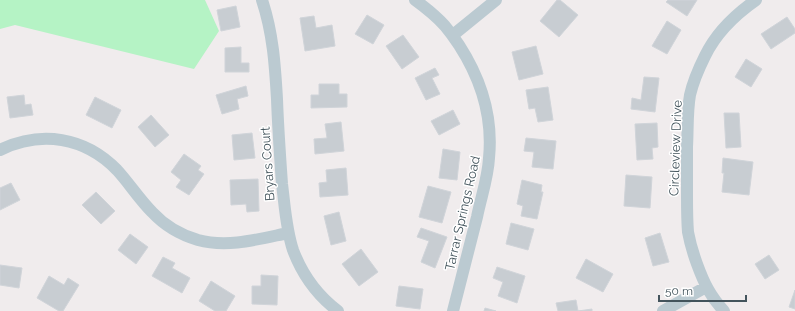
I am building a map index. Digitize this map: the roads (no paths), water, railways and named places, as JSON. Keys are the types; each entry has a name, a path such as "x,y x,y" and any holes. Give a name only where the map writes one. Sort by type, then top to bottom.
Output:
{"street":[{"name":"Bryars Court","path":"262,0 271,34 274,58 280,162 288,233 297,261 308,280 330,305 338,311"},
{"name":"Tarrar Springs Road","path":"415,0 428,9 445,26 453,35 466,56 476,77 484,100 489,122 490,158 486,181 453,311"},
{"path":"453,35 496,0"},
{"name":"Circleview Drive","path":"724,311 717,304 706,287 688,233 687,158 689,105 694,84 706,55 714,41 731,21 756,0"},
{"path":"0,150 17,143 38,139 72,142 92,150 118,171 160,220 178,232 199,240 232,244 288,233"},
{"path":"663,311 706,287"}]}
